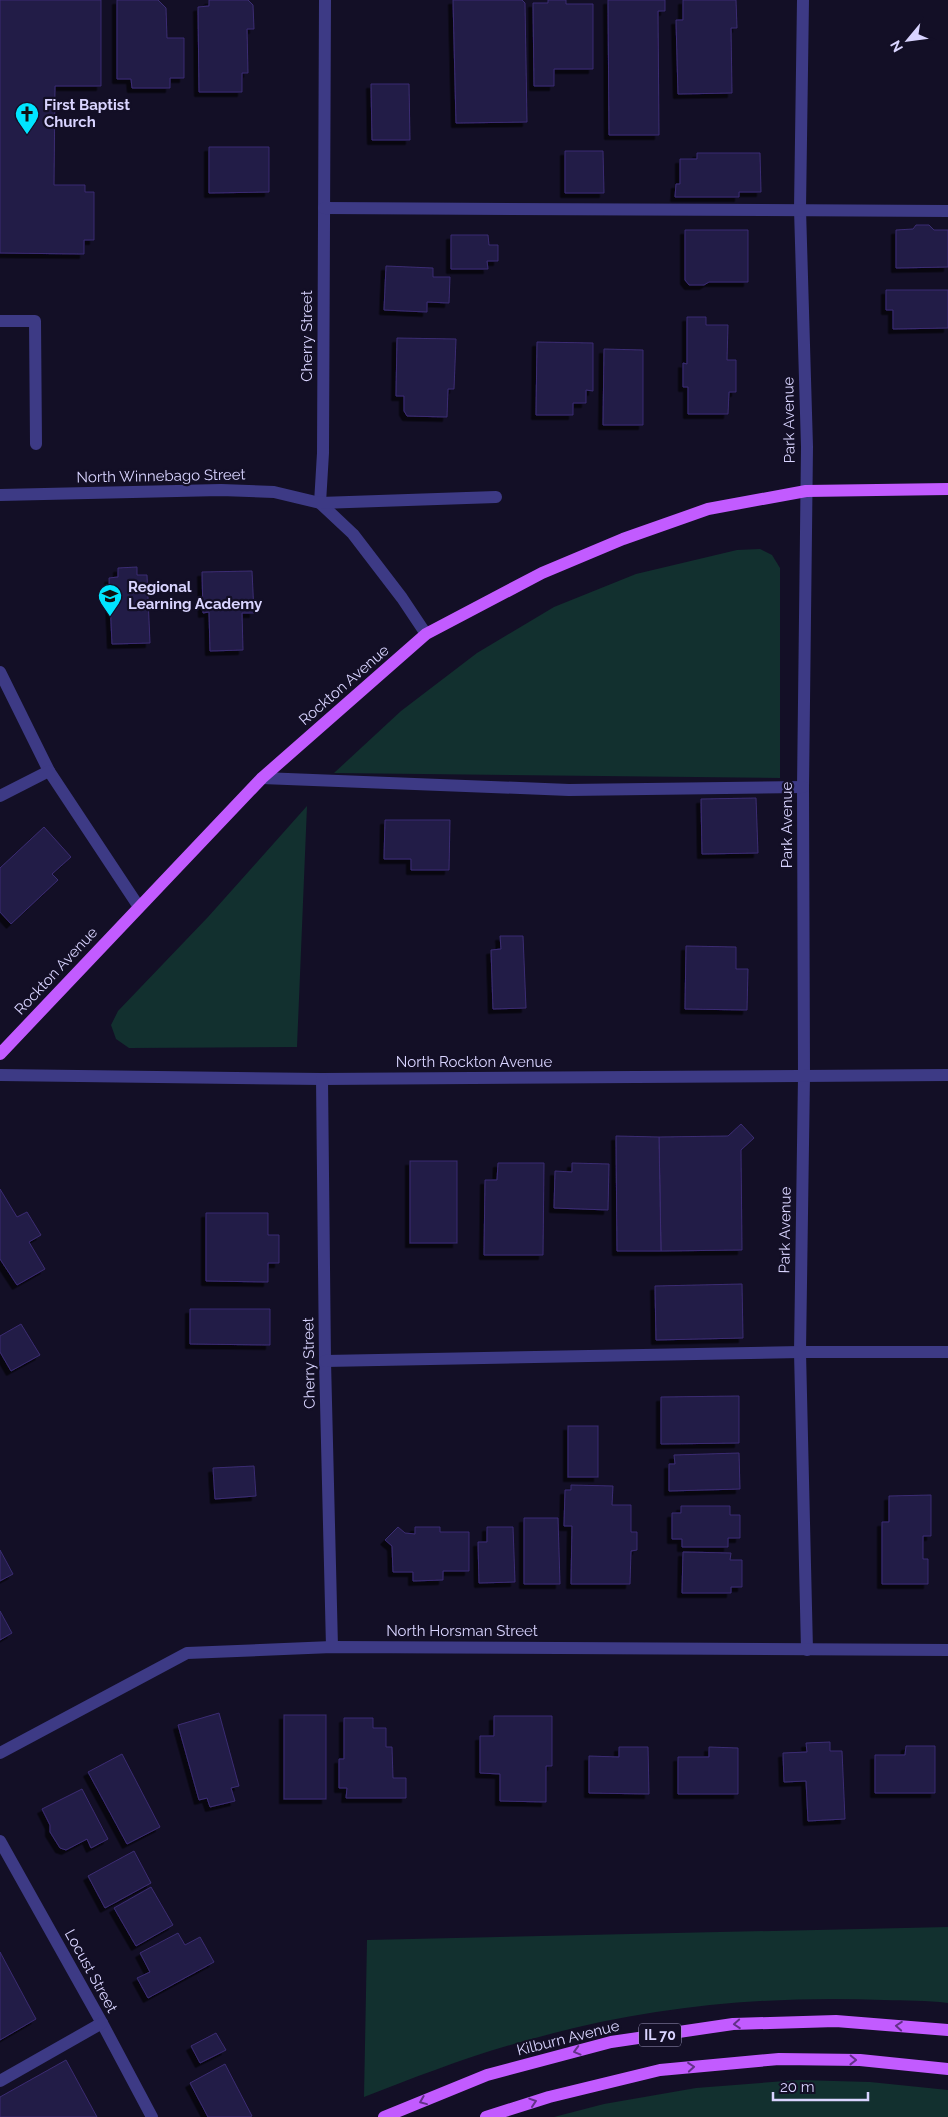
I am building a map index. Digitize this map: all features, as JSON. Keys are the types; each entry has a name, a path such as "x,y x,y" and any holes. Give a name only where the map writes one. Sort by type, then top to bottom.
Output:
{"main road":[{"path":"806,491 948,489"},
{"name":"Rockton Avenue","path":"0,1054 262,778 426,634 542,573 623,539 708,509 806,491"},
{"name":"Kilburn Avenue","path":"384,2117 487,2075 612,2042 742,2024 836,2021 948,2030"},
{"name":"IL 70","path":"486,2117 549,2097 660,2070 779,2059 860,2060 948,2069"}],"street":[{"name":"Cherry Street","path":"320,503 323,453 325,0"},
{"name":"Park Avenue","path":"803,0 800,209 807,447 803,787 804,1076 800,1352 808,1650"},
{"path":"324,208 948,211"},
{"path":"0,320 35,321 36,444"},
{"name":"North Winnebago Street","path":"0,495 221,490 274,492 320,503"},
{"path":"320,503 496,497"},
{"path":"320,503 353,534 402,598 426,634"},
{"path":"0,672 49,771 140,907"},
{"path":"0,796 49,771"},
{"path":"262,778 568,790 803,787"},
{"name":"North Rockton Avenue","path":"0,1075 322,1079 948,1075"},
{"name":"Cherry Street","path":"322,1079 325,1362 332,1646"},
{"path":"325,1362 800,1352 948,1352"},
{"name":"North Horsman Street","path":"0,1753 187,1653 332,1646 948,1650"},
{"name":"Locust Street","path":"0,1841 102,2023 152,2117"},
{"path":"0,2081 102,2023"}],"green space":[{"path":"760,549 772,555 780,568 780,778 334,773 401,711 477,653 554,607 636,574 737,550"},
{"path":"307,806 297,1047 129,1048 116,1039 111,1025 118,1011 208,917"},
{"path":"948,1927 948,2003 839,1999 749,2002 704,2006 615,2019 486,2052 364,2097 367,1940"},
{"path":"799,2080 870,2082 948,2090 948,2117 554,2117 604,2104 696,2088"}],"building":[{"name":"First Baptist Church","path":"0,0 101,0 101,86 55,86 54,185 85,185 85,192 94,192 94,240 84,240 84,254 0,253"},
{"path":"117,0 158,0 166,8 167,38 184,38 184,78 170,78 170,88 132,88 131,79 117,79"},
{"path":"209,0 248,0 253,5 254,29 247,29 248,73 242,73 242,92 199,92 198,7 209,6"},
{"path":"453,0 522,0 525,3 527,122 456,123"},
{"path":"548,0 566,0 566,4 593,4 593,69 554,69 554,86 534,86 533,3 548,3"},
{"path":"608,0 665,0 665,11 658,11 659,135 609,135"},
{"path":"683,0 736,0 737,28 731,28 732,93 678,94 676,20 683,20"},
{"path":"371,84 409,84 410,140 372,140"},
{"path":"209,147 269,147 269,192 209,193"},
{"path":"565,151 603,151 604,193 565,193"},
{"path":"697,153 760,153 761,192 739,192 739,197 675,197 676,184 680,184 680,159 697,159"},
{"path":"916,225 929,225 934,230 948,230 948,267 896,268 896,230 913,229"},
{"path":"685,230 748,230 748,282 709,282 704,285 689,285 685,280"},
{"path":"451,235 488,235 489,245 498,245 498,261 487,261 488,269 451,269"},
{"path":"386,266 433,268 433,277 450,277 449,303 427,302 427,312 384,310"},
{"path":"886,290 948,290 948,328 893,329 893,310 886,310"},
{"path":"687,317 706,317 706,325 728,325 727,360 736,360 736,392 729,392 728,414 688,414 688,387 683,387 683,363 687,364"},
{"path":"397,338 456,339 454,389 448,389 447,417 407,416 404,411 404,396 396,396"},
{"path":"537,342 593,343 593,391 586,390 586,403 573,403 573,415 536,415"},
{"path":"604,349 643,350 643,425 603,425"},
{"path":"137,567 137,575 147,575 150,643 112,644 109,578 118,577 118,568"},
{"path":"252,571 254,613 242,613 243,650 210,651 209,612 203,613 202,572"},
{"path":"756,798 758,853 702,854 701,799"},
{"path":"385,820 450,820 449,870 411,870 411,859 384,859"},
{"path":"44,827 71,857 52,874 58,880 11,924 0,912 0,868"},
{"path":"500,936 523,936 526,1008 493,1009 491,950 501,949"},
{"path":"686,946 736,947 736,969 748,969 747,1010 685,1009"},
{"path":"741,1124 754,1138 741,1150 742,1250 661,1251 659,1137 728,1136"},
{"path":"616,1136 659,1137 661,1251 617,1251"},
{"path":"410,1161 457,1161 457,1243 410,1243"},
{"path":"498,1163 544,1163 543,1255 484,1255 485,1180 497,1180"},
{"path":"572,1163 609,1164 608,1210 554,1208 555,1171 572,1172"},
{"path":"0,1189 17,1217 27,1212 41,1235 29,1242 45,1269 17,1285 0,1259"},
{"path":"206,1213 268,1213 268,1235 279,1235 279,1263 268,1263 268,1282 206,1281"},
{"path":"742,1284 743,1338 656,1340 655,1286"},
{"path":"190,1309 270,1309 270,1345 190,1344"},
{"path":"21,1324 40,1355 11,1371 0,1352 0,1336"},
{"path":"739,1396 739,1443 661,1444 661,1397"},
{"path":"568,1426 598,1426 598,1477 568,1477"},
{"path":"739,1453 740,1489 669,1491 669,1464 675,1464 674,1455"},
{"path":"254,1466 256,1496 215,1499 213,1468"},
{"path":"571,1485 613,1486 612,1505 631,1505 631,1532 637,1532 637,1550 631,1551 630,1584 571,1584 572,1526 564,1526 565,1490 571,1490"},
{"path":"931,1495 931,1536 923,1536 923,1559 928,1559 928,1584 882,1584 882,1522 889,1522 889,1496"},
{"path":"681,1506 730,1506 730,1515 740,1515 740,1538 728,1538 728,1547 682,1547 682,1539 672,1539 672,1513 681,1513"},
{"path":"524,1518 558,1518 560,1584 524,1584"},
{"path":"398,1527 405,1533 415,1534 415,1527 440,1527 440,1532 469,1532 469,1571 443,1571 443,1580 413,1581 413,1572 393,1572 392,1546 385,1540"},
{"path":"487,1527 513,1527 515,1582 479,1583 478,1542 487,1542"},
{"path":"0,1550 13,1574 0,1581"},
{"path":"683,1552 731,1553 730,1560 742,1560 742,1587 731,1587 731,1593 682,1593"},
{"path":"0,1611 12,1633 0,1640"},
{"path":"219,1713 239,1786 231,1788 235,1801 210,1807 207,1798 199,1800 178,1725"},
{"path":"284,1715 326,1715 326,1799 284,1799"},
{"path":"494,1716 552,1716 552,1766 546,1766 546,1802 500,1801 500,1774 480,1773 480,1736 494,1736"},
{"path":"344,1718 373,1718 373,1728 386,1728 386,1747 392,1747 393,1778 406,1778 406,1798 346,1798 347,1788 339,1788 339,1759 344,1759"},
{"path":"830,1742 830,1751 842,1751 845,1819 808,1821 806,1781 784,1782 783,1753 807,1752 806,1743"},
{"path":"906,1746 935,1746 935,1793 875,1793 875,1755 905,1755"},
{"path":"619,1747 648,1747 649,1794 589,1793 589,1756 619,1757"},
{"path":"709,1747 738,1748 738,1794 678,1794 678,1757 709,1757"},
{"path":"122,1754 160,1827 127,1844 88,1772"},
{"path":"82,1789 108,1839 91,1848 87,1839 66,1850 60,1848 50,1832 50,1825 42,1809"},
{"path":"134,1851 151,1883 105,1908 88,1876"},
{"path":"151,1887 173,1925 136,1946 114,1908"},
{"path":"178,1933 185,1945 200,1937 214,1962 148,1998 137,1978 150,1972 140,1953"},
{"path":"0,1952 36,2019 0,2040"},
{"path":"216,2033 226,2050 200,2063 191,2046"},
{"path":"66,2060 97,2117 0,2117 0,2097"},
{"path":"225,2064 252,2116 250,2117 208,2117 190,2083"}],"place":[{"name":"First Baptist Church","path":"27,135"},
{"name":"Regional Learning Academy","path":"110,617"}]}
